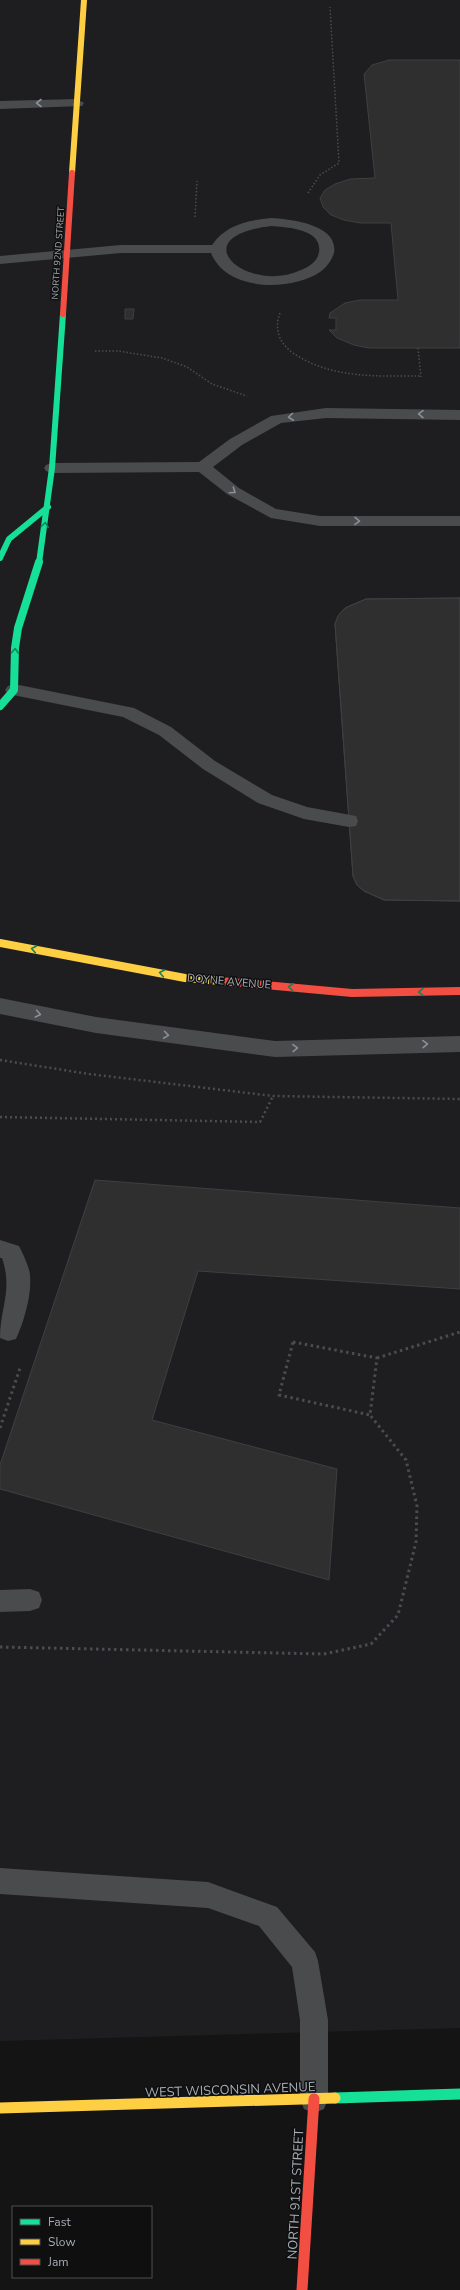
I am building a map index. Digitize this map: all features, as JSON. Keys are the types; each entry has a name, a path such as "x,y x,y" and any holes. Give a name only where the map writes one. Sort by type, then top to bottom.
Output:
{"street":[{"name":"NORTH 92ND STREET","path":"14,690 15,648 18,628 40,560 52,468 68,254 84,0"},
{"path":"0,558 9,539 48,507"},
{"path":"0,706 14,690"},
{"name":"DOYNE AVENUE","path":"0,943 185,978 352,993 460,991"},
{"path":"0,1006 96,1025 275,1049 460,1044"},
{"name":"WEST WISCONSIN AVENUE","path":"0,2108 460,2094"},
{"name":"NORTH 91ST STREET","path":"302,2290 314,2099"}],"lane":[{"path":"0,105 77,103"},
{"path":"271,222 305,227 318,234 326,243 328,253 324,262 315,270 296,277 267,280 249,277 235,271 224,263 219,249 220,244 226,236 238,228 254,223 271,222"},
{"path":"0,260 121,249 219,249"},
{"path":"52,468 203,467 236,442 277,419 326,413 460,415"},
{"path":"203,467 233,491 271,513 320,521 460,521"},
{"path":"14,690 128,712 165,731 209,765 265,799 304,813 349,821"},
{"path":"0,1249 10,1252 19,1275 16,1308 8,1332"},
{"path":"0,1601 30,1600"},
{"path":"0,1880 208,1895 268,1916 305,1961 314,2020 314,2099"}],"path":[{"path":"308,196 311,185 324,170 339,163 330,7"},
{"path":"281,312 277,330 283,344 296,356 317,366 361,375 421,376"},
{"path":"418,348 422,382"},
{"path":"95,352 118,351 162,358 187,367 212,384 253,397"},
{"path":"0,1060 89,1074 273,1096 460,1099"},
{"path":"0,1117 260,1122 273,1096"},
{"path":"0,1647 324,1654 371,1644 398,1615 416,1542 417,1506 406,1460 370,1415 278,1395 293,1342 377,1358 460,1332"},
{"path":"370,1415 377,1358"}],"shaded area":[{"path":"0,0 460,0 460,2028 0,2041"}],"building":[{"path":"389,60 460,60 460,348 369,348 354,345 337,338 329,330 336,330 336,318 329,318 330,313 345,303 360,300 398,300 391,223 360,223 344,220 331,215 323,207 320,198 325,190 335,184 350,179 375,178 364,74 372,65"},
{"path":"125,309 134,309 133,319 125,319"},
{"path":"460,598 460,901 384,900 364,891 357,885 353,876 335,624 338,616 345,608 366,599"},
{"path":"460,598 460,901 384,900 364,891 357,885 353,876 335,624 338,616 345,608 366,599"},
{"path":"95,1180 460,1208 460,1289 198,1271 152,1420 337,1469 329,1580 0,1489 0,1465"}],"traffic: fast":[{"path":"0,706 14,690 15,648 18,628 40,560 52,468 63,314"},
{"path":"0,558 9,539 48,507"},
{"path":"335,2098 460,2094"}],"traffic: slow":[{"path":"72,173 84,0"},
{"path":"0,943 185,978 220,981"},
{"path":"0,2108 335,2098"}],"traffic: jam":[{"path":"63,314 72,173"},
{"path":"220,981 352,993 460,991"},
{"path":"302,2290 314,2099"}]}
